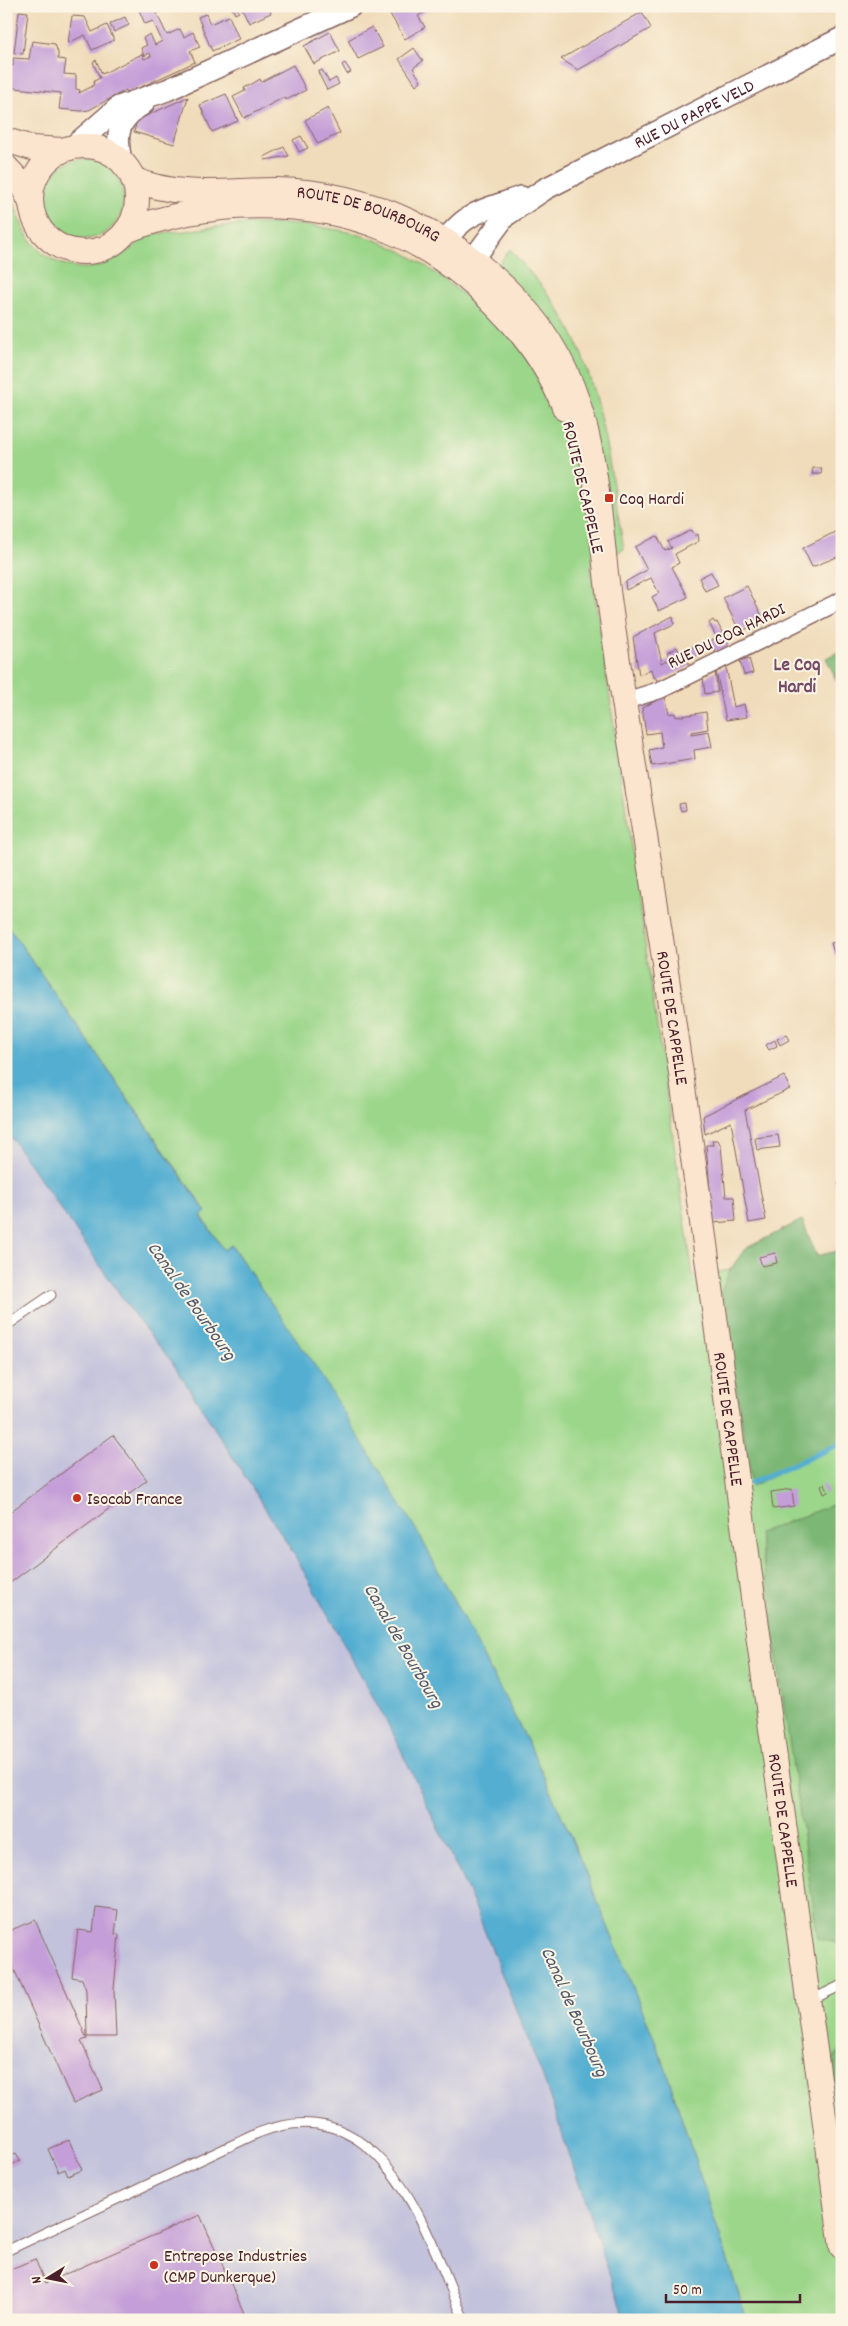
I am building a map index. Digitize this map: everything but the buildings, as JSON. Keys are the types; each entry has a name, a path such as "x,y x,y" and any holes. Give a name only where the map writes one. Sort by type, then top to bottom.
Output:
{"main road":[{"path":"6,140 32,148 98,147 127,170 136,190 134,217 126,231 116,242 98,250 83,252 68,250 54,243 40,230 34,220 30,201 21,183 6,168"},
{"path":"30,201 33,182 37,172 49,158 68,148"},
{"name":"ROUTE DE BOURBOURG","path":"127,170 147,185 176,191 289,191 334,196 395,214 467,267 509,319 548,354"},
{"name":"ROUTE DE BOURBOURG","path":"126,231 160,219 197,212 252,207 299,209 340,216 375,225 440,247"},
{"name":"ROUTE DE CAPPELLE","path":"548,354 559,394 574,435 609,593 685,1096 842,2247"}],"street":[{"path":"313,24 339,6"},
{"path":"68,148 119,107 166,90 351,6"},
{"name":"RUE DU PAPPE VELD","path":"467,267 509,213 545,189 842,38"},
{"path":"127,170 118,137 124,120 134,109 166,90"},
{"name":"RUE DU PAPPE VELD","path":"440,247 456,226 472,214 545,189"},
{"name":"RUE DU COQ HARDI","path":"625,700 660,690 842,600"}],"lane":[{"path":"6,1326 51,1295"},
{"path":"809,2001 842,1985"},
{"path":"6,2250 258,2133 294,2123 318,2123 340,2130 356,2138 389,2168 404,2188 423,2226 464,2320"}],"shaded area":[{"path":"6,1130 137,1319 172,1362 201,1407 294,1553 393,1733 473,1902 544,2080 625,2320 6,2320"}],"green space":[{"path":"84,159 99,162 112,171 121,184 124,199 121,214 112,227 99,236 84,239 69,236 56,227 47,214 44,199 47,184 56,171 69,162"},
{"path":"6,196 13,197 16,211 27,235 43,254 66,265 81,268 95,267 108,262 132,248 145,237 156,234 239,225 295,224 350,232 376,240 410,256 472,301 510,249 552,300 577,342 596,399 624,549 591,567 693,1276 730,1270 745,1249 802,1220 817,1256 842,1250 842,2320 747,2320 662,2058 569,1832 530,1746 420,1536 232,1245 224,1250 201,1215 206,1211 6,923"},
{"path":"842,650 842,692 826,658"},
{"path":"802,1220 817,1256 842,1250 842,1443 752,1486 721,1292 730,1270 745,1249"},
{"path":"842,1501 842,1944 818,1939 759,1533"},
{"path":"842,2048 842,2125 831,2061"}],"water":[{"name":"Canal de Bourbourg","path":"6,923 206,1212 201,1216 224,1250 231,1245 315,1366 420,1536 530,1746 569,1832 662,2058 747,2320 625,2320 544,2080 473,1902 393,1733 294,1554 201,1407 172,1362 137,1319 6,1130"}],"waterway":[{"path":"751,1483 842,1443"}],"place":[{"name":"Coq Hardi","path":"609,498"},
{"name":"Isocab France","path":"77,1498"},
{"name":"Entrepose Industries (CMP Dunkerque)","path":"154,2265"}],"district":[{"name":"Le Coq Hardi","path":"797,674"}]}
